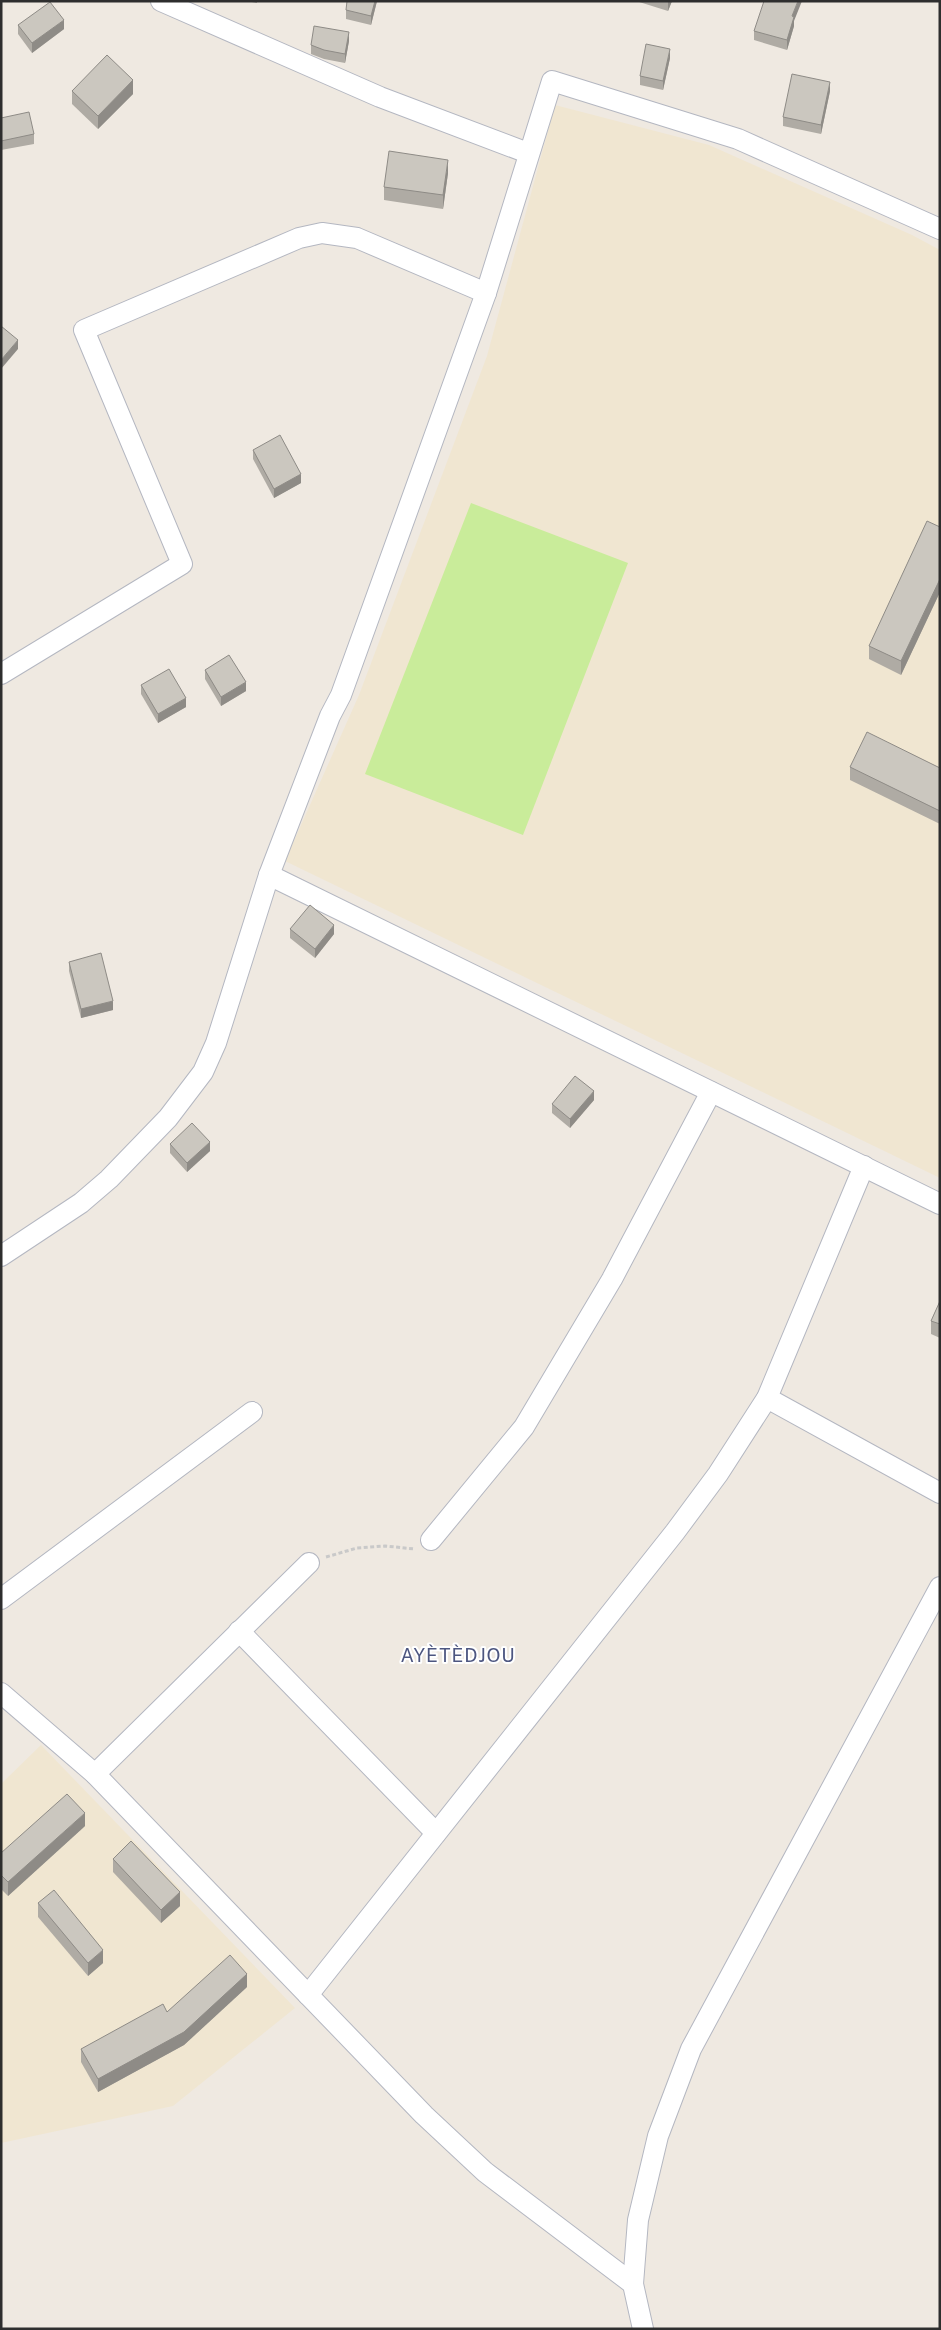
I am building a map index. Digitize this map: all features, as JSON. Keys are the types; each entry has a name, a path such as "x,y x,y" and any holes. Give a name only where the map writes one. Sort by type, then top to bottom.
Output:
{"street":[{"path":"161,1 380,97 528,154"},
{"path":"1,1256 81,1203 109,1179 168,1118 203,1072 216,1043 268,875 330,716 341,695 486,293 552,81 738,138 940,229"},
{"path":"1,674 182,564 84,330 299,238 322,233 358,238 486,293"},
{"path":"268,875 940,1204"},
{"path":"432,1540 524,1426 612,1278 710,1092"},
{"path":"308,1995 675,1532 718,1474 767,1398 864,1166"},
{"path":"767,1398 940,1493"},
{"path":"1,1599 252,1412"},
{"path":"95,1774 309,1563"},
{"path":"643,2329 633,2284 638,2220 658,2136 691,2049 939,1591"},
{"path":"239,1631 436,1834"},
{"path":"1,1693 95,1774 424,2115 485,2172 633,2284"}],"path":[{"path":"309,1563 358,1548 385,1546 417,1549 432,1540"}],"shaded area":[{"path":"555,105 709,145 912,235 940,250 940,1178 285,861 359,695 487,356"},
{"path":"41,1745 295,2008 173,2106 1,2143 1,1784"}],"green space":[{"path":"471,503 628,563 523,835 365,774"}],"building":[{"path":"347,1 375,1 371,16 346,10"},
{"path":"764,1 798,1 792,16 794,17 787,40 754,31"},
{"path":"50,2 64,20 32,43 18,25"},
{"path":"314,26 349,32 345,54 324,50 311,45"},
{"path":"646,44 670,49 663,81 640,76"},
{"path":"107,55 133,80 98,116 72,91"},
{"path":"792,74 830,82 821,125 783,117"},
{"path":"29,112 34,134 1,141 1,118"},
{"path":"389,151 448,160 443,195 384,187"},
{"path":"1,326 18,340 1,360"},
{"path":"280,435 301,474 274,489 253,450"},
{"path":"927,521 940,527 940,579 901,661 869,646"},
{"path":"229,655 246,682 221,697 205,670"},
{"path":"169,669 186,698 158,714 141,685"},
{"path":"867,732 940,768 940,811 850,767"},
{"path":"310,905 334,925 315,949 290,929"},
{"path":"101,953 113,1001 81,1009 69,962"},
{"path":"575,1076 594,1091 570,1119 552,1104"},
{"path":"192,1123 210,1142 187,1163 170,1144"},
{"path":"940,1301 940,1324 931,1321"},
{"path":"67,1794 85,1813 8,1882 1,1875 1,1853"},
{"path":"131,1841 180,1892 161,1910 113,1859"},
{"path":"54,1890 103,1950 88,1963 38,1903"},
{"path":"230,1955 247,1974 184,2032 98,2079 81,2049 163,2004 167,2012"}],"district":[{"name":"AYÈTÈDJOU","path":"458,1655"}]}
